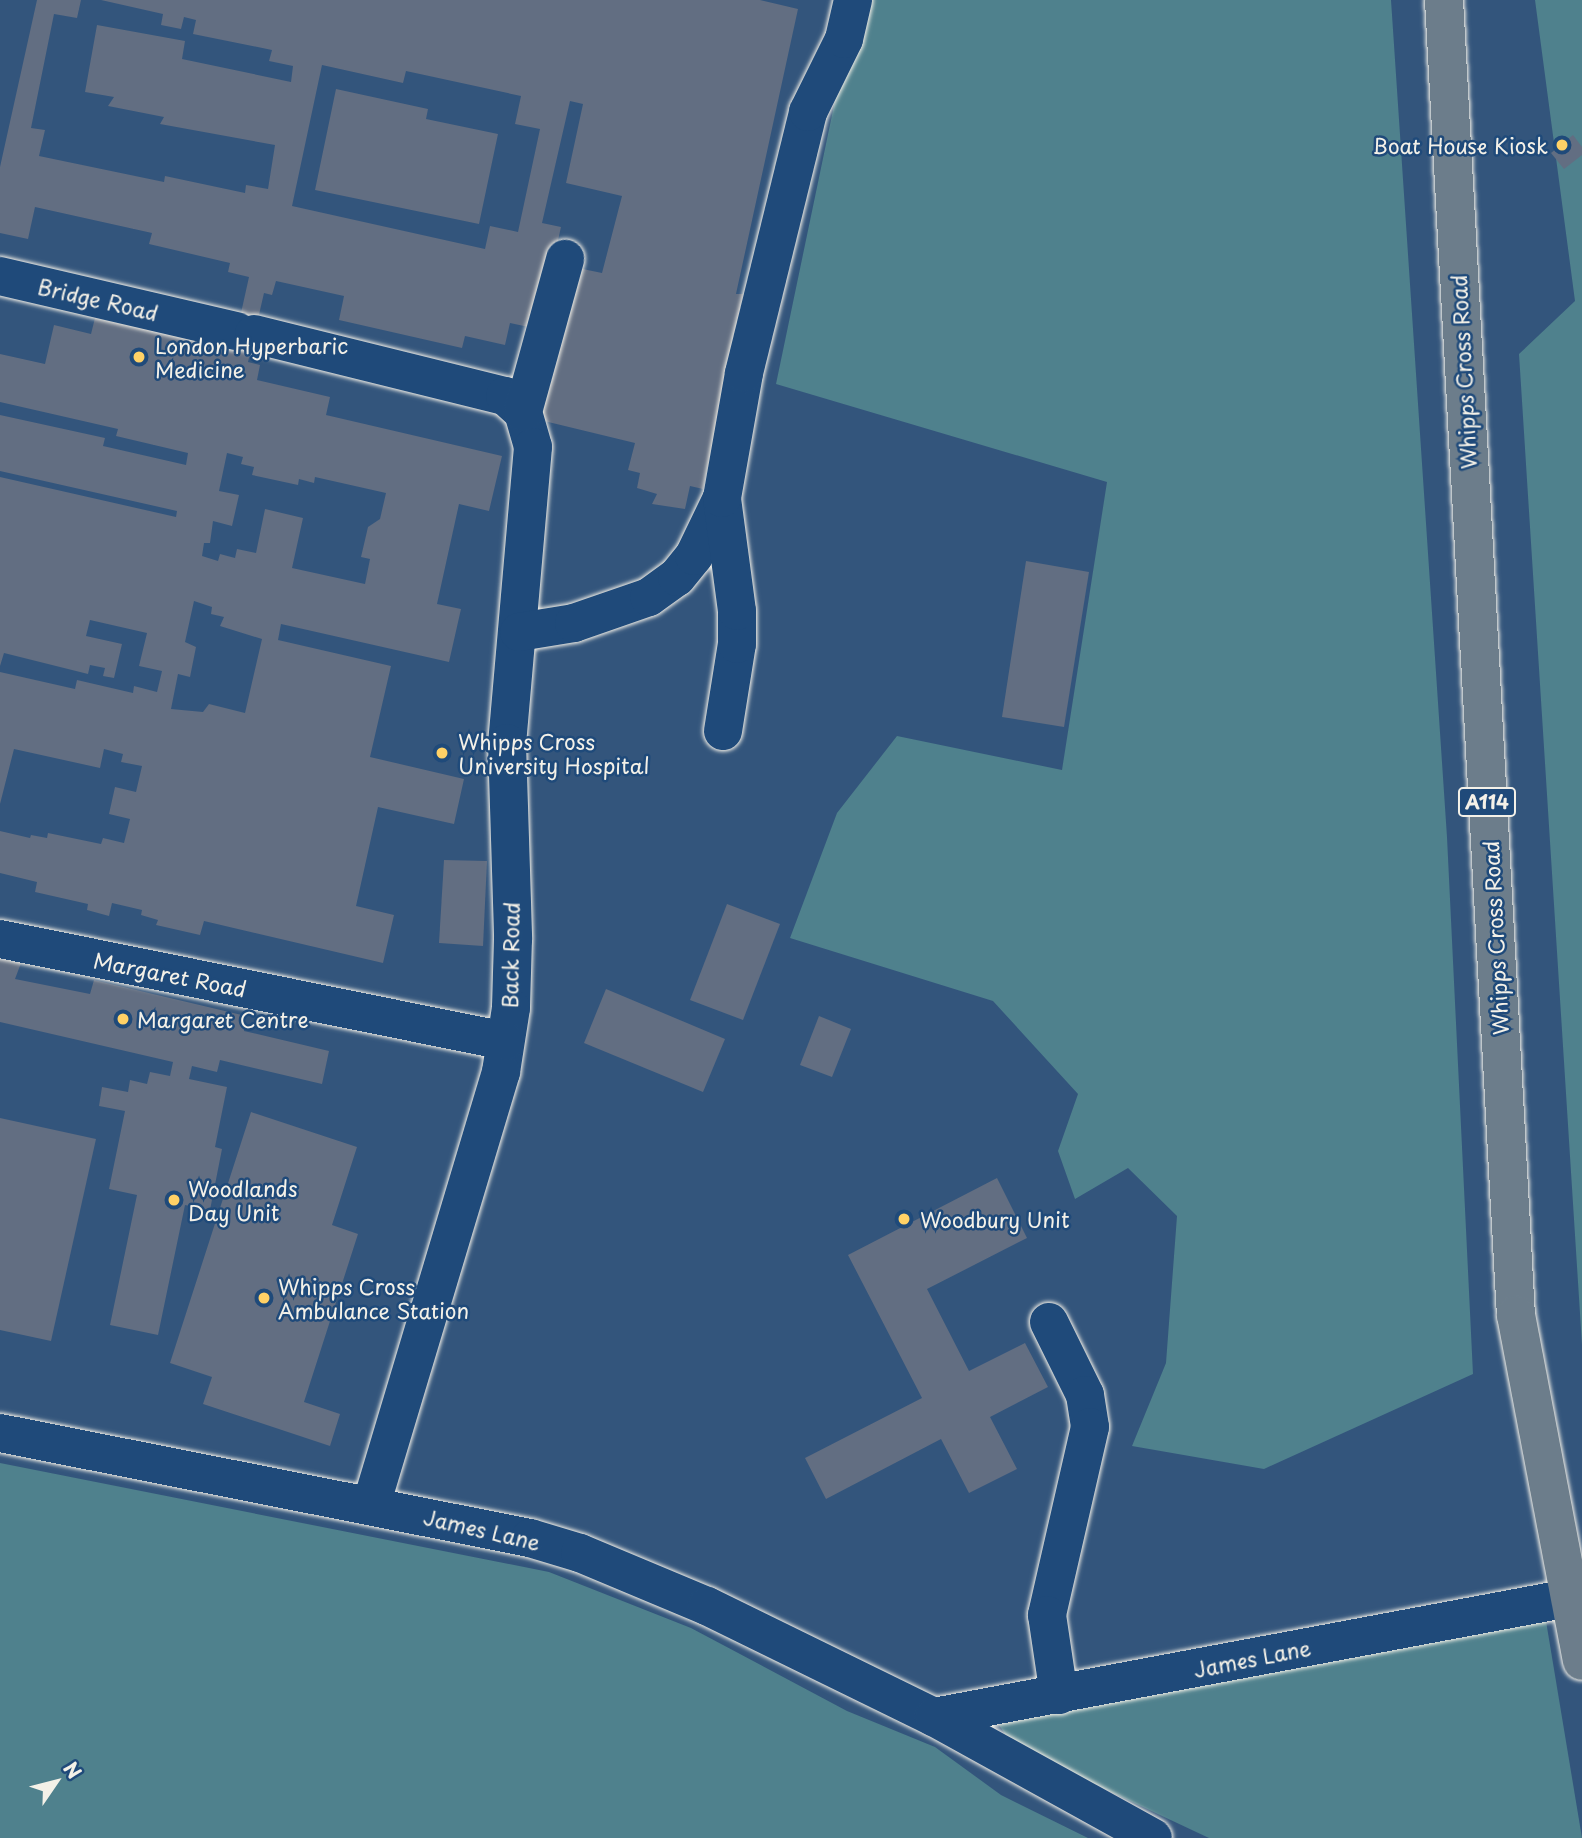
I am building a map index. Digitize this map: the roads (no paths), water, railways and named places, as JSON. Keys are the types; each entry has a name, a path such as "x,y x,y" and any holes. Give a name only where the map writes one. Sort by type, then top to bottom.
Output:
{"main road":[{"name":"Whipps Cross Road","path":"1444,0 1516,1315 1582,1661"}],"street":[{"path":"519,632 574,624 649,597 677,577 694,556 722,498 744,373 808,112 844,39 853,0"},
{"path":"514,404 565,258"},
{"name":"Bridge Road","path":"0,276 246,333 514,404"},
{"name":"Back Road","path":"371,1505 501,1072 513,939 507,743 519,632 533,447 514,404"},
{"path":"722,498 737,611 737,644 723,731"},
{"name":"Margaret Road","path":"0,939 505,1041"},
{"path":"1049,1322 1085,1395 1090,1427 1047,1615 1059,1695"},
{"name":"James Lane","path":"0,1433 530,1538 627,1571 934,1717 1153,1838"},
{"name":"James Lane","path":"934,1717 1569,1598"}],"place":[{"name":"Boat House Kiosk","path":"1562,145"},
{"name":"London Hyperbaric Medicine","path":"139,357"},
{"name":"Whipps Cross University Hospital","path":"442,753"},
{"name":"Margaret Centre","path":"123,1019"},
{"name":"Woodlands Day Unit","path":"174,1200"},
{"name":"Woodbury Unit","path":"904,1219"},
{"name":"Whipps Cross Ambulance Station","path":"264,1298"}]}
